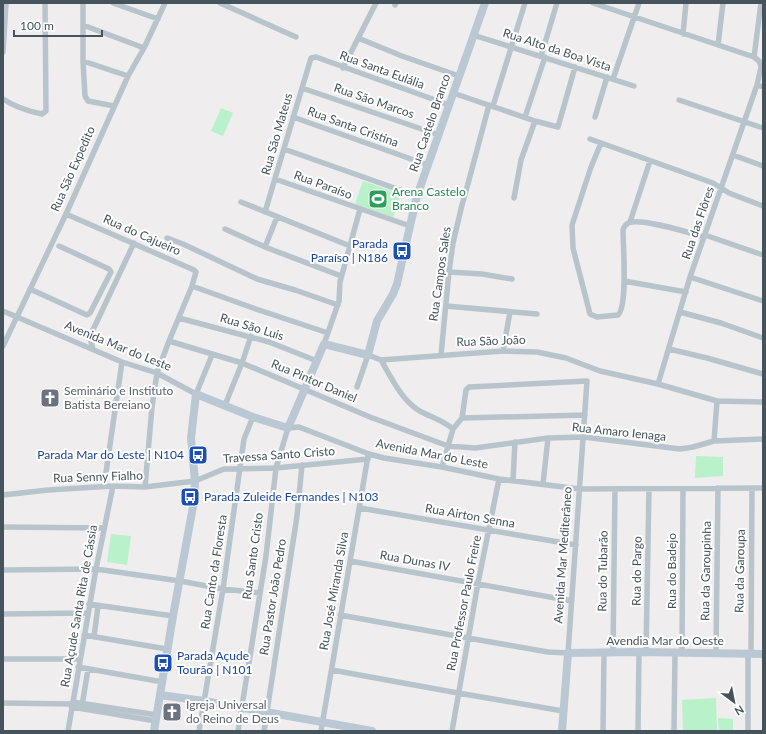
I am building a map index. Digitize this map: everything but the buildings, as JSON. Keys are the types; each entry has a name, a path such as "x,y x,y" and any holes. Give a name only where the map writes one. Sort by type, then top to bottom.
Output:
{"street":[{"path":"3,52 6,3"},
{"path":"3,99 14,106 27,111 42,114 46,111 45,3"},
{"path":"83,3 83,61 85,96 88,101 114,106"},
{"path":"113,3 158,19"},
{"name":"Rua São Expedito","path":"3,346 66,214 128,76 144,48 165,3"},
{"path":"220,3 296,37"},
{"path":"343,68 376,3"},
{"name":"Rua Castelo Branco","path":"357,387 368,355 377,321 393,294 397,284 417,196 485,3"},
{"name":"Rua Campos Sales","path":"441,355 453,243 462,205 491,105 512,48 525,3"},
{"path":"525,117 557,3"},
{"path":"593,3 754,58 760,3"},
{"path":"614,79 638,3"},
{"path":"683,34 686,3"},
{"path":"718,45 723,3"},
{"path":"83,25 144,48"},
{"name":"Rua Alto da Boa Vista","path":"473,36 634,86"},
{"path":"358,38 402,56 459,76"},
{"name":"Rua Santa Eulália","path":"309,61 311,58 316,57 449,105"},
{"name":"Rua das Flôres","path":"658,384 690,277 757,85 761,64 754,58"},
{"path":"83,61 128,76"},
{"name":"Rua São Mateus","path":"265,212 309,61"},
{"path":"453,93 535,121 558,127 575,67"},
{"path":"595,117 606,77"},
{"path":"757,85 763,87"},
{"name":"Rua São Marcos","path":"302,88 438,135"},
{"path":"679,100 763,128"},
{"name":"Rua Santa Cristina","path":"293,117 428,165"},
{"path":"514,198 522,160 535,121"},
{"path":"590,139 714,183 729,193 763,206"},
{"path":"601,143 591,167 572,226 573,248 589,312 593,316 618,315 622,312 624,281 622,230 626,224 630,222 650,161"},
{"path":"284,149 417,196"},
{"path":"733,155 763,166"},
{"name":"Rua Paraíso","path":"275,179 410,226"},
{"path":"241,202 350,246"},
{"path":"324,344 338,305 341,276 360,209"},
{"name":"Rua do Cajueiro","path":"66,214 194,270 196,275 192,286"},
{"path":"265,247 277,217"},
{"path":"630,222 671,227 763,255"},
{"path":"225,229 265,247 341,276"},
{"path":"167,238 183,244 257,280 295,290 338,305"},
{"path":"93,349 90,338 92,332 134,243"},
{"path":"30,288 87,315 90,313 111,272 109,269 59,246"},
{"path":"449,272 482,274 512,279"},
{"path":"690,277 763,301"},
{"path":"624,281 686,292"},
{"path":"145,486 152,408 157,373 192,286 253,308 328,332"},
{"path":"446,306 537,314"},
{"name":"Avenida Mar do Leste","path":"3,311 122,362 157,373 196,394 253,417 288,428 299,427 368,457 442,467 499,479 580,489 649,490 763,488"},
{"path":"503,351 510,312"},
{"path":"680,312 721,323 763,338"},
{"name":"Rua São Luis","path":"179,318 251,336 317,361"},
{"path":"225,405 251,336"},
{"name":"Rua Pintor Daniel","path":"169,340 212,355 242,363 370,416 448,446"},
{"name":"Rua São João","path":"324,344 368,355 381,360 503,351 537,352 566,358 600,371 658,384 717,401 763,402"},
{"name":"Rua Santo Cristo","path":"238,731 271,517 276,468 288,428 324,344"},
{"path":"668,349 763,374"},
{"path":"154,731 167,649 194,501 195,481 192,438 196,394 212,355"},
{"path":"381,360 411,404 419,410 447,424 453,429"},
{"path":"104,486 122,362"},
{"name":"Avenida Mar Mediterâneo","path":"462,418 466,390 470,386 588,381 562,731"},
{"path":"714,441 717,401"},
{"path":"442,467 453,429 462,418 585,415"},
{"name":"Rua Canto da Floresta","path":"199,731 223,589 244,439 253,417"},
{"name":"Rua Amaro Ienaga","path":"448,446 475,448 548,438 584,437 680,449 714,441 763,439"},
{"path":"543,484 548,438"},
{"path":"513,480 515,442"},
{"name":"Travessa Santo Cristo","path":"195,481 224,469 276,468 368,457"},
{"name":"Rua José Miranda Silva","path":"321,731 368,457"},
{"name":"Rua Pastor João Pedro","path":"264,731 297,516 302,465"},
{"name":"Rua Professor Paulo Freire","path":"452,731 478,583 499,479"},
{"name":"Rua Senny Fialho","path":"3,495 48,490 104,486 145,486 195,481"},
{"name":"Rua Açude Santa Rita de Cássia","path":"68,731 71,704 89,604 113,486"},
{"name":"Rua da Garoupinha","path":"716,653 718,488"},
{"name":"Rua da Garoupa","path":"748,731 752,488"},
{"name":"Rua do Tubarão","path":"613,653 615,489"},
{"name":"Rua do Badejo","path":"674,731 683,489"},
{"name":"Rua do Pargo","path":"638,731 643,652 649,490"},
{"name":"Rua Airton Senna","path":"360,508 576,545"},
{"path":"3,527 104,528"},
{"name":"Rua Dunas IV","path":"350,561 572,601"},
{"path":"3,570 96,569 180,581 223,589 260,593"},
{"path":"89,604 173,616"},
{"path":"94,637 98,606"},
{"path":"3,614 88,613"},
{"path":"340,615 548,652 568,653"},
{"path":"84,635 167,649"},
{"path":"603,731 604,652"},
{"name":"Avendia Mar do Oeste","path":"568,653 643,652 763,654"},
{"path":"3,659 80,659"},
{"path":"78,667 162,682"},
{"path":"82,706 88,669"},
{"path":"332,670 563,711"},
{"path":"160,695 204,701 372,731"},
{"path":"3,703 71,704 156,718"}],"green space":[{"path":"221,108 233,113 223,136 211,131"},
{"name":"Arena Castelo Branco","path":"363,181 401,194 393,217 355,204"},
{"path":"696,456 723,457 723,476 695,478"},
{"path":"111,534 131,536 127,565 107,562"},
{"path":"716,698 717,731 683,731 682,700"},
{"path":"718,718 733,719 733,731 719,731"}],"place":[{"name":"Arena Castelo Branco","path":"378,199"},
{"name":"Parada Paraíso | N186","path":"402,251"},
{"name":"Seminário e Instituto Batista Bereiano","path":"50,398"},
{"name":"Parada Mar do Leste | N104","path":"198,455"},
{"name":"Parada Zuleide Fernandes | N103","path":"190,497"},
{"name":"Parada Açude Tourão | N101","path":"163,663"},
{"name":"Igreja Universal do Reino de Deus","path":"172,712"}]}
